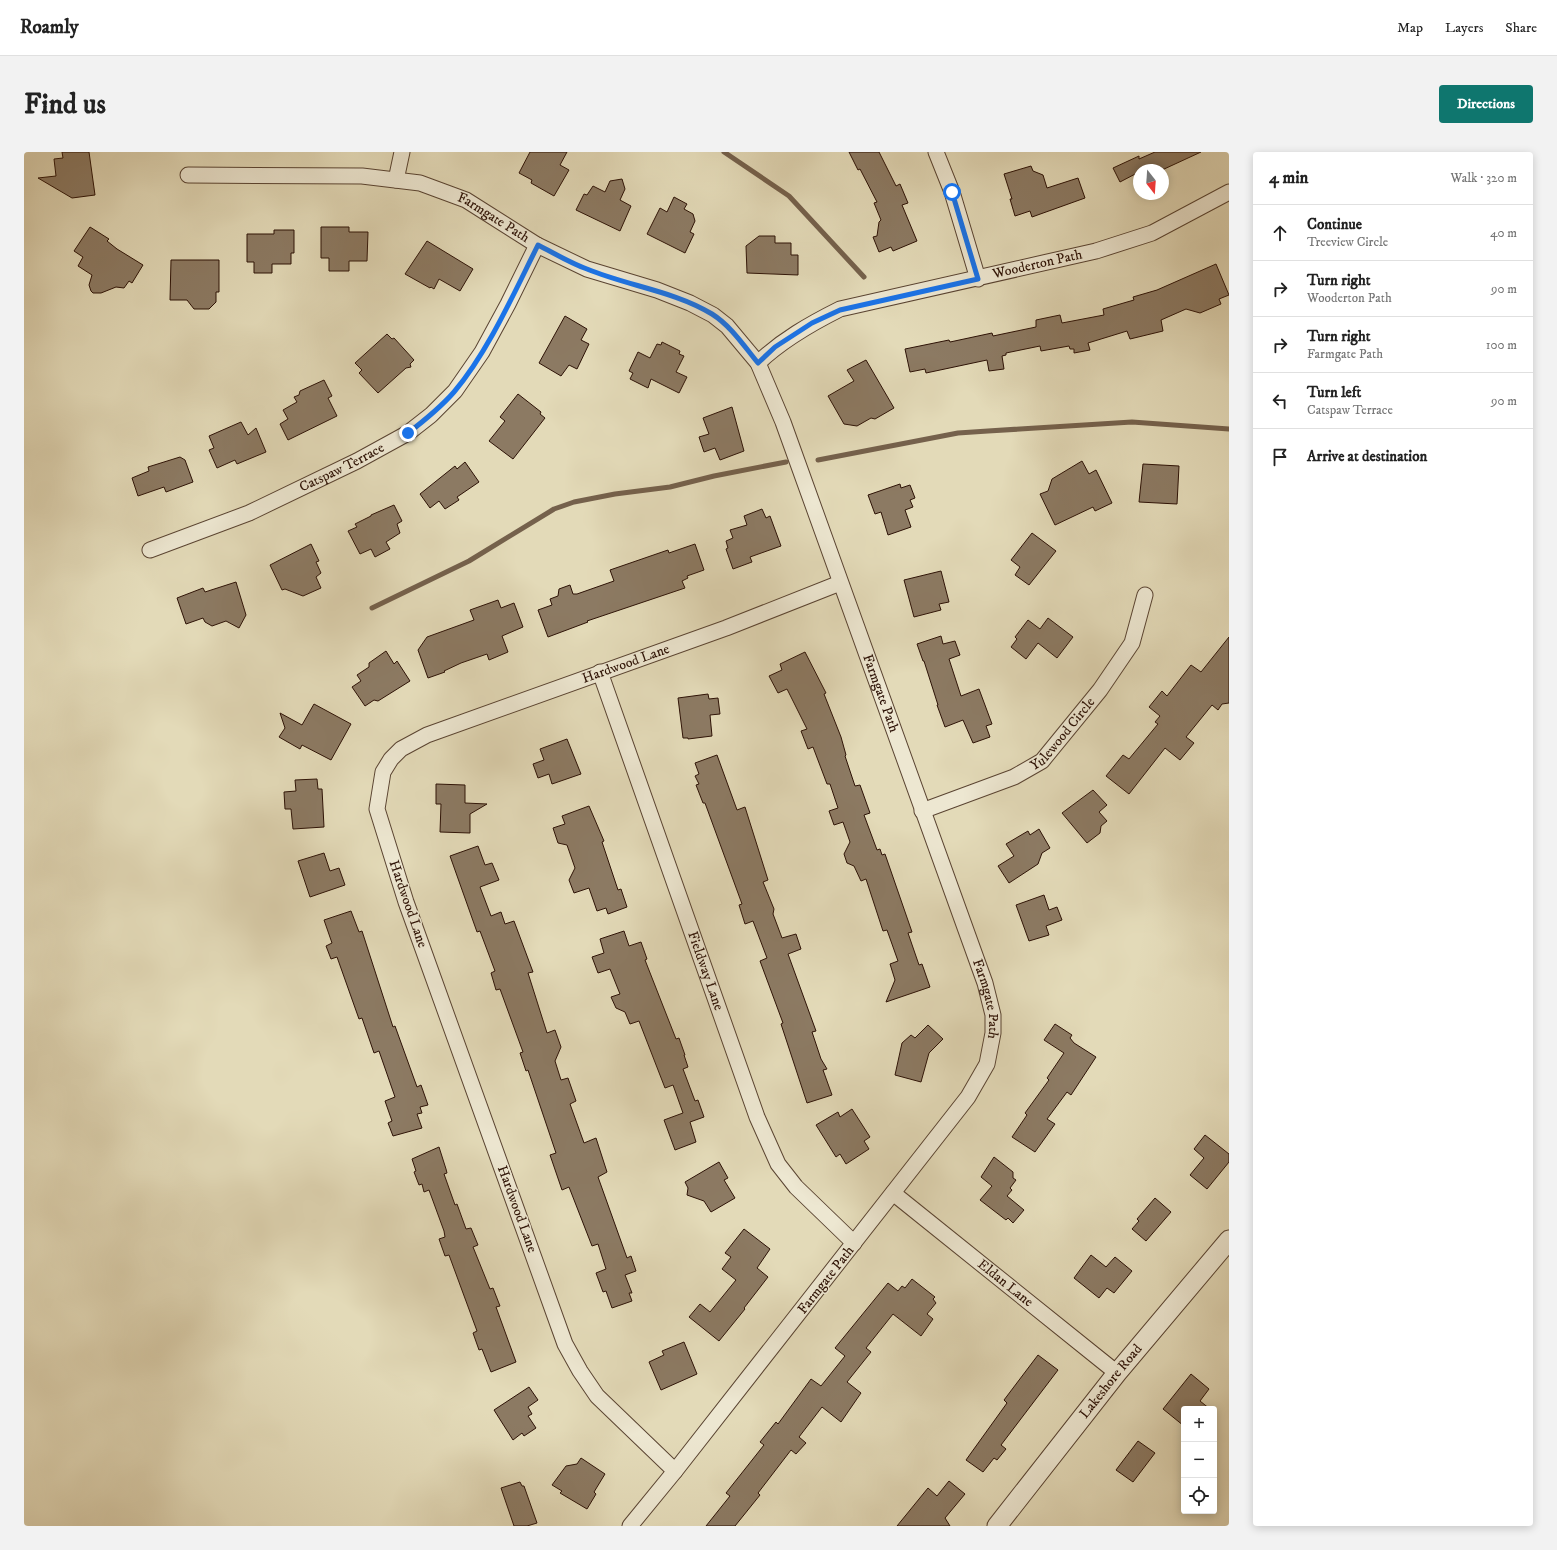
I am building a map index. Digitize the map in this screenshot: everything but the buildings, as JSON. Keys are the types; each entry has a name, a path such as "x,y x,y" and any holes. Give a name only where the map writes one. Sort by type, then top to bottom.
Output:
{"street":[{"path":"396,180 402,152"},
{"path":"936,152 952,192 978,279"},
{"name":"Farmgate Path","path":"188,175 362,176 420,183 466,200 538,245 587,269 657,290 690,303 713,315 727,326 758,363 783,422 984,983 993,1015 993,1033 986,1064 968,1096 675,1471 630,1526"},
{"name":"Wooderton Path","path":"758,363 775,347 812,323 840,310 1096,251 1152,233 1229,192"},
{"name":"Catspaw Terrace","path":"150,550 249,513 357,461 408,433 431,415 455,391 482,352 538,245"},
{"name":"Hardwood Lane","path":"675,1471 598,1396 580,1372 565,1344 406,902 377,809 383,772 391,759 402,749 427,735 726,628 840,583"},
{"name":"Yulewood Circle","path":"922,811 1014,777 1042,761 1100,690 1132,643 1145,595"},
{"name":"Fieldway Lane","path":"600,672 757,1117 778,1164 796,1187 854,1243"},
{"name":"Eldan Lane","path":"893,1193 1117,1373"},
{"name":"Lakeshore Road","path":"997,1526 1117,1373 1229,1240"}],"waterway":[{"path":"724,152 789,196 864,277"},
{"path":"818,460 958,433 1132,422 1229,429"},
{"path":"372,608 469,561 554,509 574,502 615,494 670,487 714,476 786,462"}],"route":[{"path":"408,433 431,415 455,391 482,352 538,245 587,269 657,290 690,303 713,315 727,326 758,363 775,347 812,323 840,310 978,279 952,192"}]}
